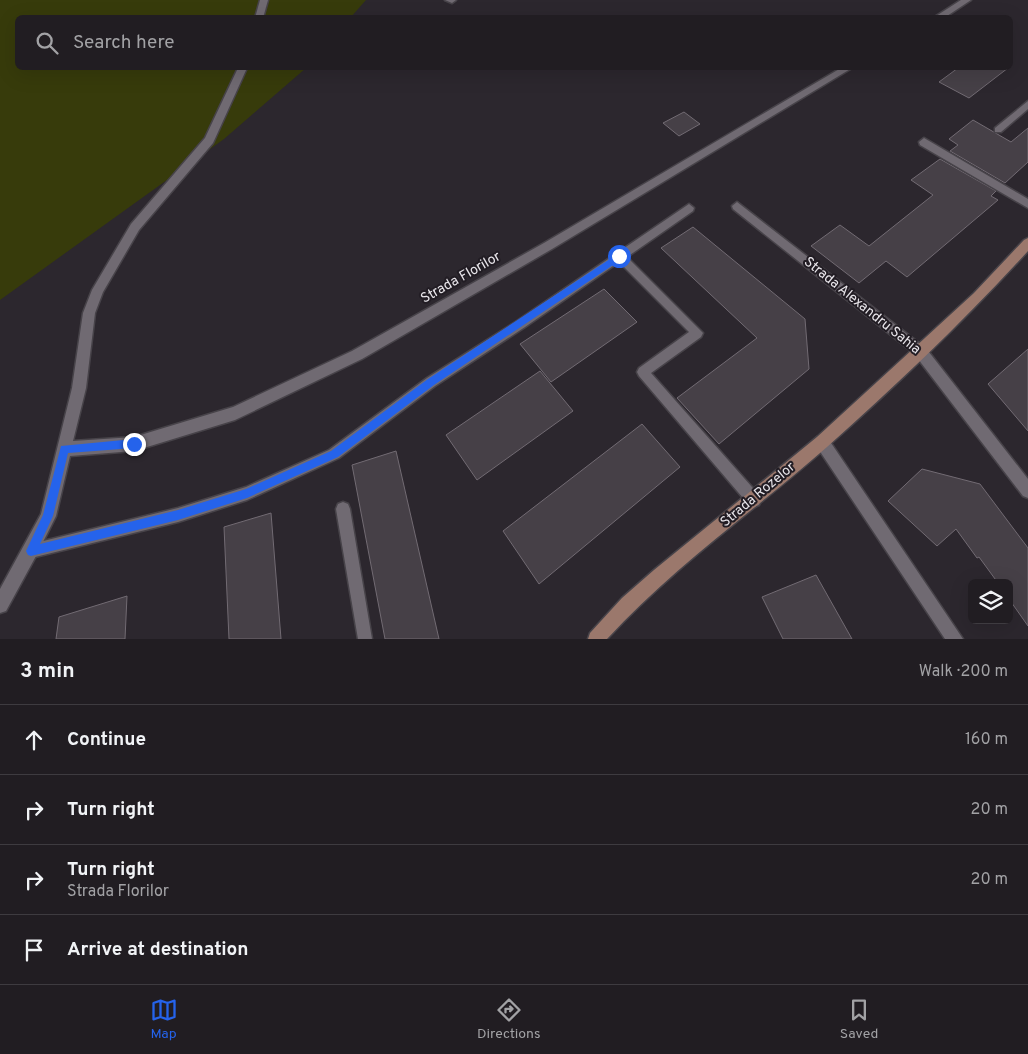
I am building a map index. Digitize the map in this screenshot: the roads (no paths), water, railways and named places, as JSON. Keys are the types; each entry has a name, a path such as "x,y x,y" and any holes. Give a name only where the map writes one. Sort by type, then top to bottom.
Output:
{"street":[{"path":"260,15 264,0"},
{"path":"942,15 967,0"},
{"path":"0,605 31,551 48,516 79,388 89,313 98,290 134,227 209,140 241,70"},
{"name":"Strada Florilor","path":"64,449 134,444 235,413 357,355 548,246 844,70"},
{"path":"924,142 1028,204"},
{"name":"Strada Rozelor","path":"601,636 628,604 822,442 978,297 1027,247"},
{"name":"Strada Alexandru Sahia","path":"920,351 1028,491"},
{"path":"822,442 955,639"}],"lane":[{"path":"998,130 1028,104"},
{"name":"Strada Alexandru Sahia","path":"737,206 920,351"},
{"path":"31,551 178,515 247,493 334,454 431,382 689,208"},
{"path":"619,256 697,332 643,372 754,500"},
{"path":"343,509 365,639"}]}
